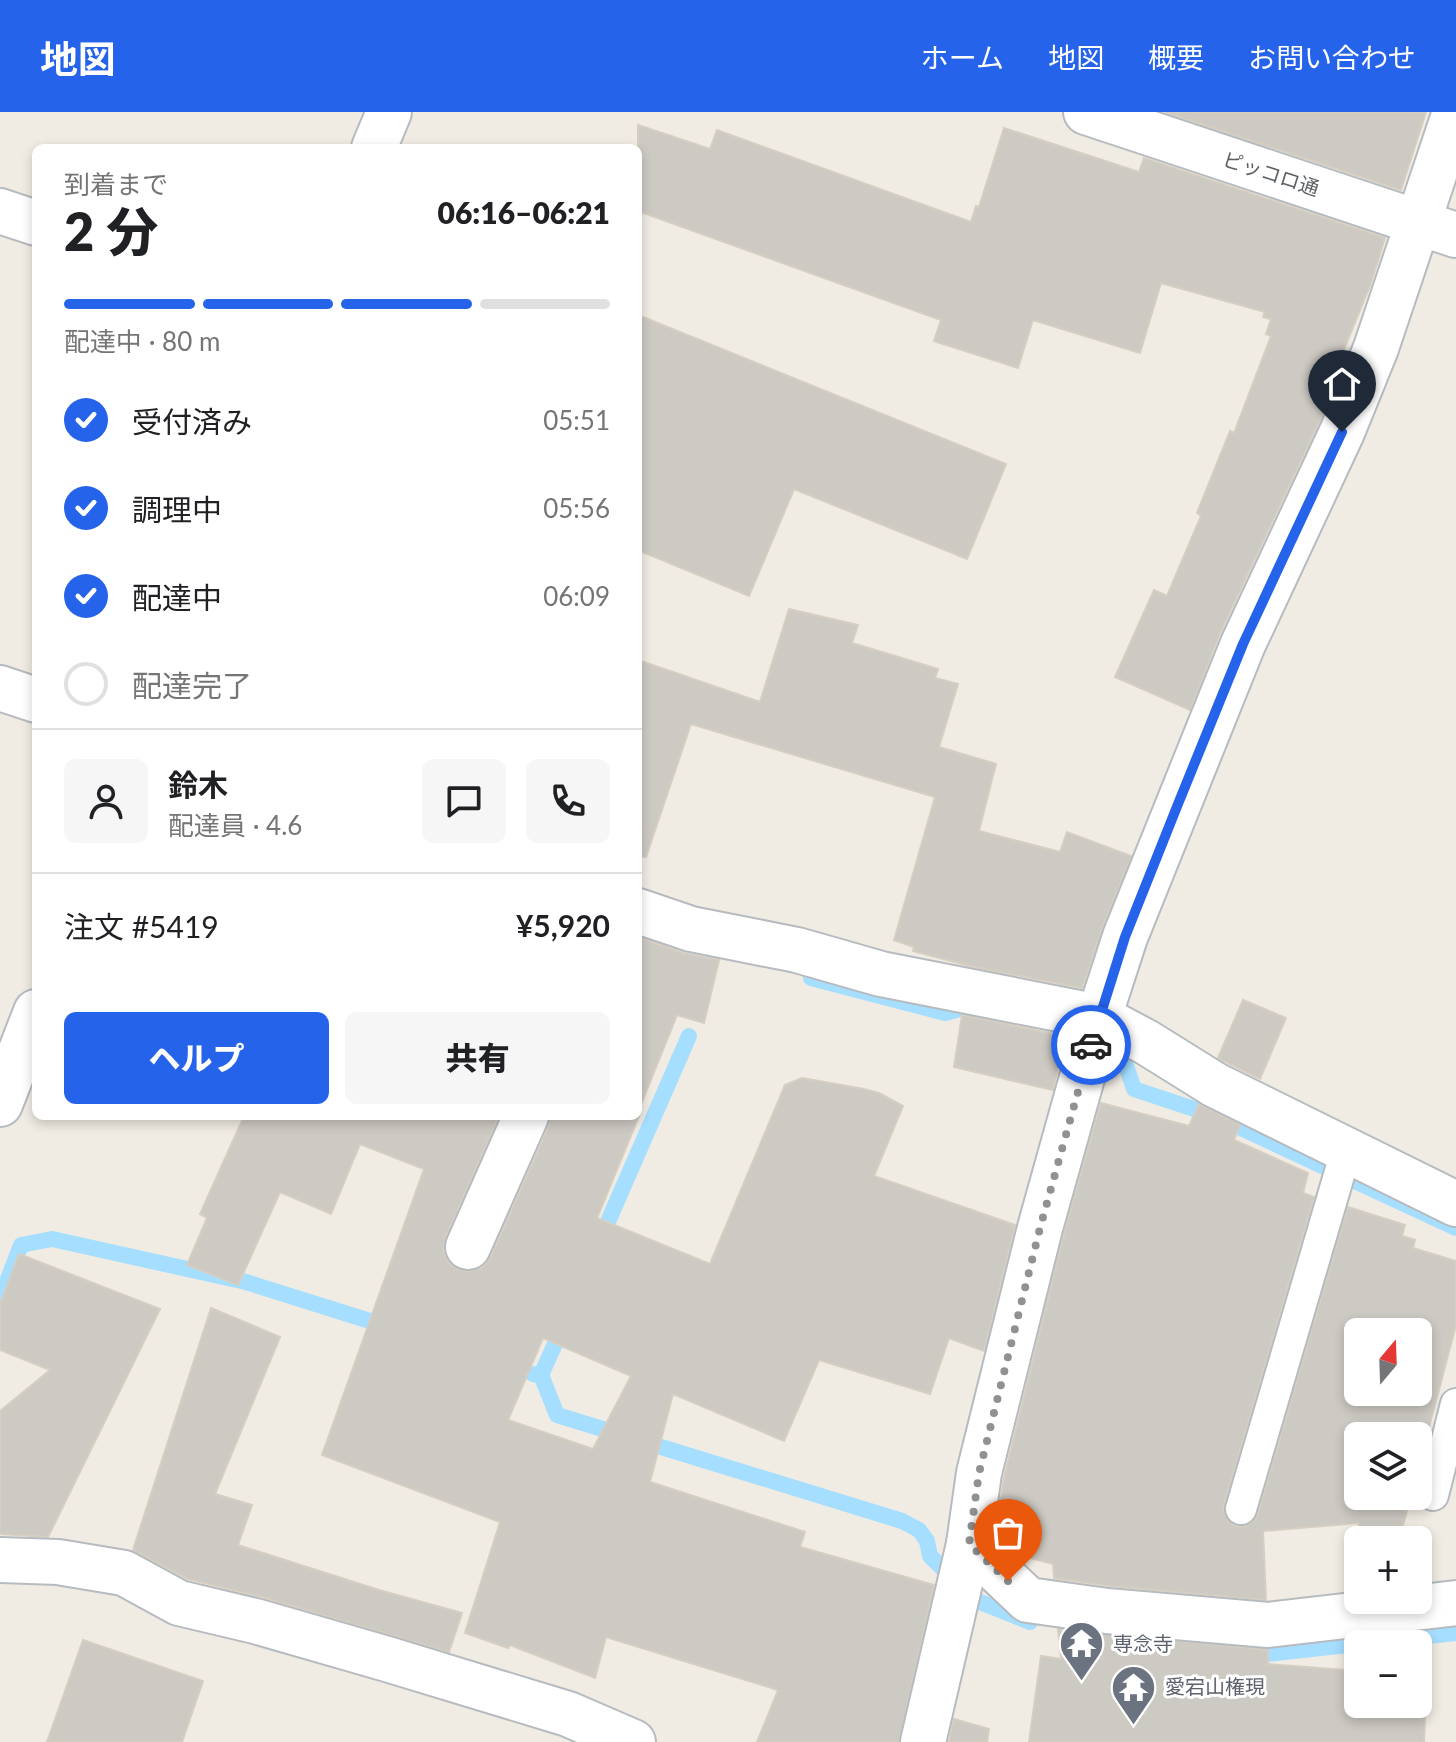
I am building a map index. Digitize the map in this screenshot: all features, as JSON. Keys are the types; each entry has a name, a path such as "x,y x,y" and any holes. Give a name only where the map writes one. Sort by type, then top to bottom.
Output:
{"street":[{"path":"376,144 389,112"},
{"name":"ピッコロ通","path":"1086,112 1437,229"},
{"path":"923,1742 969,1544 979,1473 1040,1228 1099,1017 1125,937 1243,644 1342,432 1370,362 1437,229 1455,112"},
{"path":"0,211 32,222"},
{"path":"0,688 32,699"},
{"path":"642,912 691,929 797,950 881,974 1099,1017 1146,1042 1342,1165 1456,1204"},
{"path":"0,1104 32,1022"},
{"path":"468,1247 524,1120"},
{"path":"969,1544 1028,1600 1107,1611 1268,1625 1456,1603"},
{"path":"0,1560 58,1562 124,1573 179,1603 255,1621 568,1714 633,1742"}],"lane":[{"path":"1241,1509 1342,1165"},
{"path":"1433,1495 1456,1404"}],"building":[{"path":"1165,112 1426,112 1401,190"},
{"path":"638,125 710,149 717,130 971,222 976,206 979,207 1004,128 1139,172 1144,158 1385,238 1370,286 1326,393 1330,395 1319,422 1220,633 1190,710 1115,677 1154,590 1167,596 1201,516 1197,513 1230,431 1234,433 1271,336 1266,334 1271,319 1263,317 1265,312 1161,283 1140,353 1033,320 1018,368 934,341 941,320 642,212 642,144 638,144"},
{"path":"642,317 1006,464 967,559 794,489 749,596 642,552"},
{"path":"789,609 858,625 852,643 938,669 935,678 958,684 939,747 996,764 979,831 1060,852 1067,832 1131,856 1082,988 970,966 913,951 914,947 894,940 935,797 691,724 646,857 642,856 642,661 760,702"},
{"path":"642,938 683,953 719,960 704,1023 677,1015 642,1102"},
{"path":"1243,1000 1286,1018 1260,1079 1218,1058"},
{"path":"962,1015 1064,1036 1053,1090 954,1067"},
{"path":"802,1078 879,1093 903,1106 874,1176 1015,1225 984,1351 949,1338 930,1394 819,1360 784,1441 673,1394 650,1482 805,1532 800,1547 934,1585 899,1742 757,1742 778,1690 606,1637 595,1678 510,1645 508,1648 465,1633 500,1522 322,1455 424,1169 360,1144 331,1214 280,1192 238,1285 187,1265 207,1218 200,1214 242,1120 497,1120 445,1238 443,1250 447,1261 457,1269 470,1272 482,1268 491,1257 550,1120 637,1120 597,1218 710,1264 785,1085","holes":["543,1338 631,1376 593,1449 508,1420"]},
{"path":"1101,1103 1189,1126 1199,1104 1240,1125 1234,1140 1308,1173 1303,1193 1314,1197 1224,1504 1224,1514 1235,1526 1246,1526 1258,1514 1348,1207 1405,1225 1402,1236 1415,1240 1413,1248 1456,1261 1456,1325 1430,1422 1344,1422 1344,1510 1407,1510 1403,1526 1359,1526 1359,1523 1263,1531 1266,1600 1054,1578 1053,1564 1015,1554 1010,1548 1013,1539 996,1532 1004,1478 1064,1234"},
{"path":"19,1254 160,1309 48,1537 0,1534 0,1411 50,1370 0,1350 0,1304"},
{"path":"211,1308 280,1337 215,1494 252,1505 238,1545 462,1613 449,1652 262,1597 188,1579 133,1550"},
{"path":"1058,1629 1268,1650 1268,1664 1344,1670 1344,1718 1425,1718 1424,1742 1029,1742 1041,1656 1061,1659"},
{"path":"83,1640 203,1681 182,1742 47,1742"},
{"path":"954,1719 989,1729 987,1742 949,1742"}],"waterway":[{"path":"811,978 945,1013 972,1009"},
{"path":"600,1240 689,1036"},
{"path":"1107,1043 1120,1048 1134,1089 1215,1116 1456,1228"},
{"path":"0,1300 21,1245 52,1239 246,1282 389,1327"},
{"path":"533,1374 541,1375 564,1324"},
{"path":"541,1375 557,1415 902,1521 919,1530 927,1541 930,1556 975,1600 1030,1622"},
{"path":"1121,1633 1193,1644"},
{"path":"1247,1653 1259,1655 1456,1633"}],"way so far":[{"path":"1008,1581 969,1544 979,1473 1040,1228 1091,1045"}],"place":[{"name":"専念寺","path":"1082,1683"},
{"name":"愛宕山権現","path":"1134,1726"}],"route":[{"path":"1091,1045 1125,937 1243,644 1342,432"}]}
